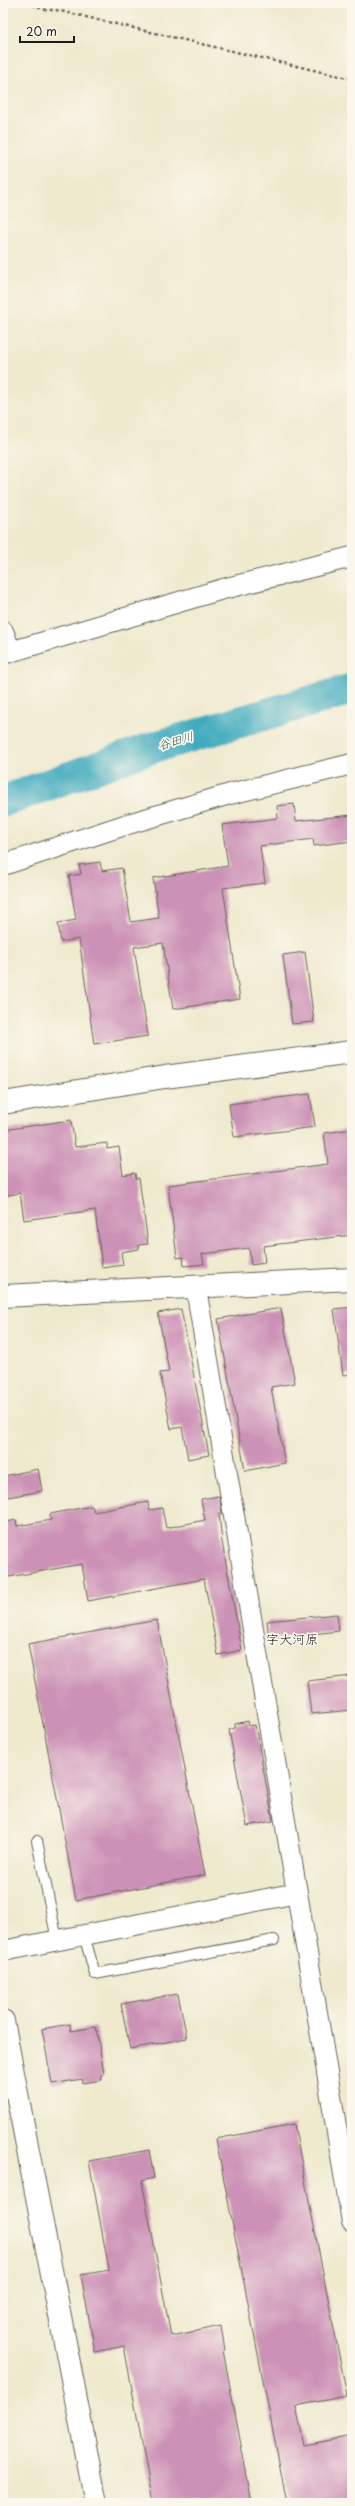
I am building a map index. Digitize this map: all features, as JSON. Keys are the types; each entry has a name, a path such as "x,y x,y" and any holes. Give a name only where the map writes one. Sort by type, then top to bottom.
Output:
{"street":[{"path":"3,631 7,653 224,589 352,557"},
{"path":"3,865 128,824 230,794 352,764"},
{"path":"3,1103 165,1077 352,1052"},
{"path":"3,1296 196,1288 352,1279"},
{"path":"196,1288 352,2222"},
{"path":"3,1951 297,1894"},
{"path":"3,2021 96,2503"}],"lane":[{"path":"37,1841 57,1940"},
{"path":"84,1935 95,1974 274,1940"}],"path":[{"path":"27,3 46,10 206,43 352,80"}],"building":[{"path":"294,804 296,821 352,815 352,841 314,846 313,839 260,846 265,883 223,888 240,999 173,1009 163,943 134,947 148,1036 94,1044 79,939 61,942 58,923 76,920 69,876 81,874 79,865 100,862 102,871 122,868 131,922 159,918 153,878 228,866 222,825 278,818 277,806"},
{"path":"305,952 314,1022 292,1024 283,955"},
{"path":"310,1094 315,1127 234,1137 229,1104"},
{"path":"71,1120 75,1147 107,1143 107,1149 119,1147 123,1175 135,1173 136,1179 139,1178 148,1244 139,1245 139,1249 121,1252 123,1265 102,1268 95,1210 24,1220 20,1193 3,1196 3,1130"},
{"path":"352,1129 352,1235 263,1246 265,1263 251,1265 249,1248 202,1254 204,1264 184,1266 183,1257 177,1258 168,1185 328,1164 324,1133"},
{"path":"352,1307 352,1374 343,1375 334,1309"},
{"path":"281,1308 295,1383 271,1387 285,1463 245,1471 218,1319"},
{"path":"181,1309 209,1455 188,1459 182,1427 171,1429 160,1373 169,1372 158,1313"},
{"path":"38,1469 42,1491 8,1497 4,1476"},
{"path":"219,1496 222,1514 219,1514 222,1542 242,1650 218,1655 204,1579 88,1601 82,1564 3,1578 3,1523 16,1520 17,1526 51,1520 50,1514 92,1506 94,1512 148,1502 149,1510 162,1508 166,1528 205,1520 201,1499"},
{"path":"337,1614 339,1631 269,1639 267,1621"},
{"path":"157,1620 205,1875 76,1900 28,1644"},
{"path":"352,1676 352,1710 311,1714 307,1681"},
{"path":"248,1721 249,1726 255,1725 273,1821 247,1826 229,1730 235,1728 235,1724"},
{"path":"178,1994 187,2038 130,2049 121,2004"},
{"path":"70,2024 71,2031 96,2027 104,2074 101,2075 102,2080 83,2083 82,2079 52,2084 42,2029"},
{"path":"294,2124 347,2396 296,2406 304,2445 352,2436 352,2503 287,2503 216,2139"},
{"path":"149,2150 154,2178 142,2181 171,2336 221,2326 225,2350 223,2350 252,2503 153,2503 124,2346 95,2352 81,2275 109,2270 89,2161"}],"waterway":[{"name":"谷田川","path":"3,801 148,749 352,689"}],"district":[{"name":"字大河原","path":"292,1639"}]}
